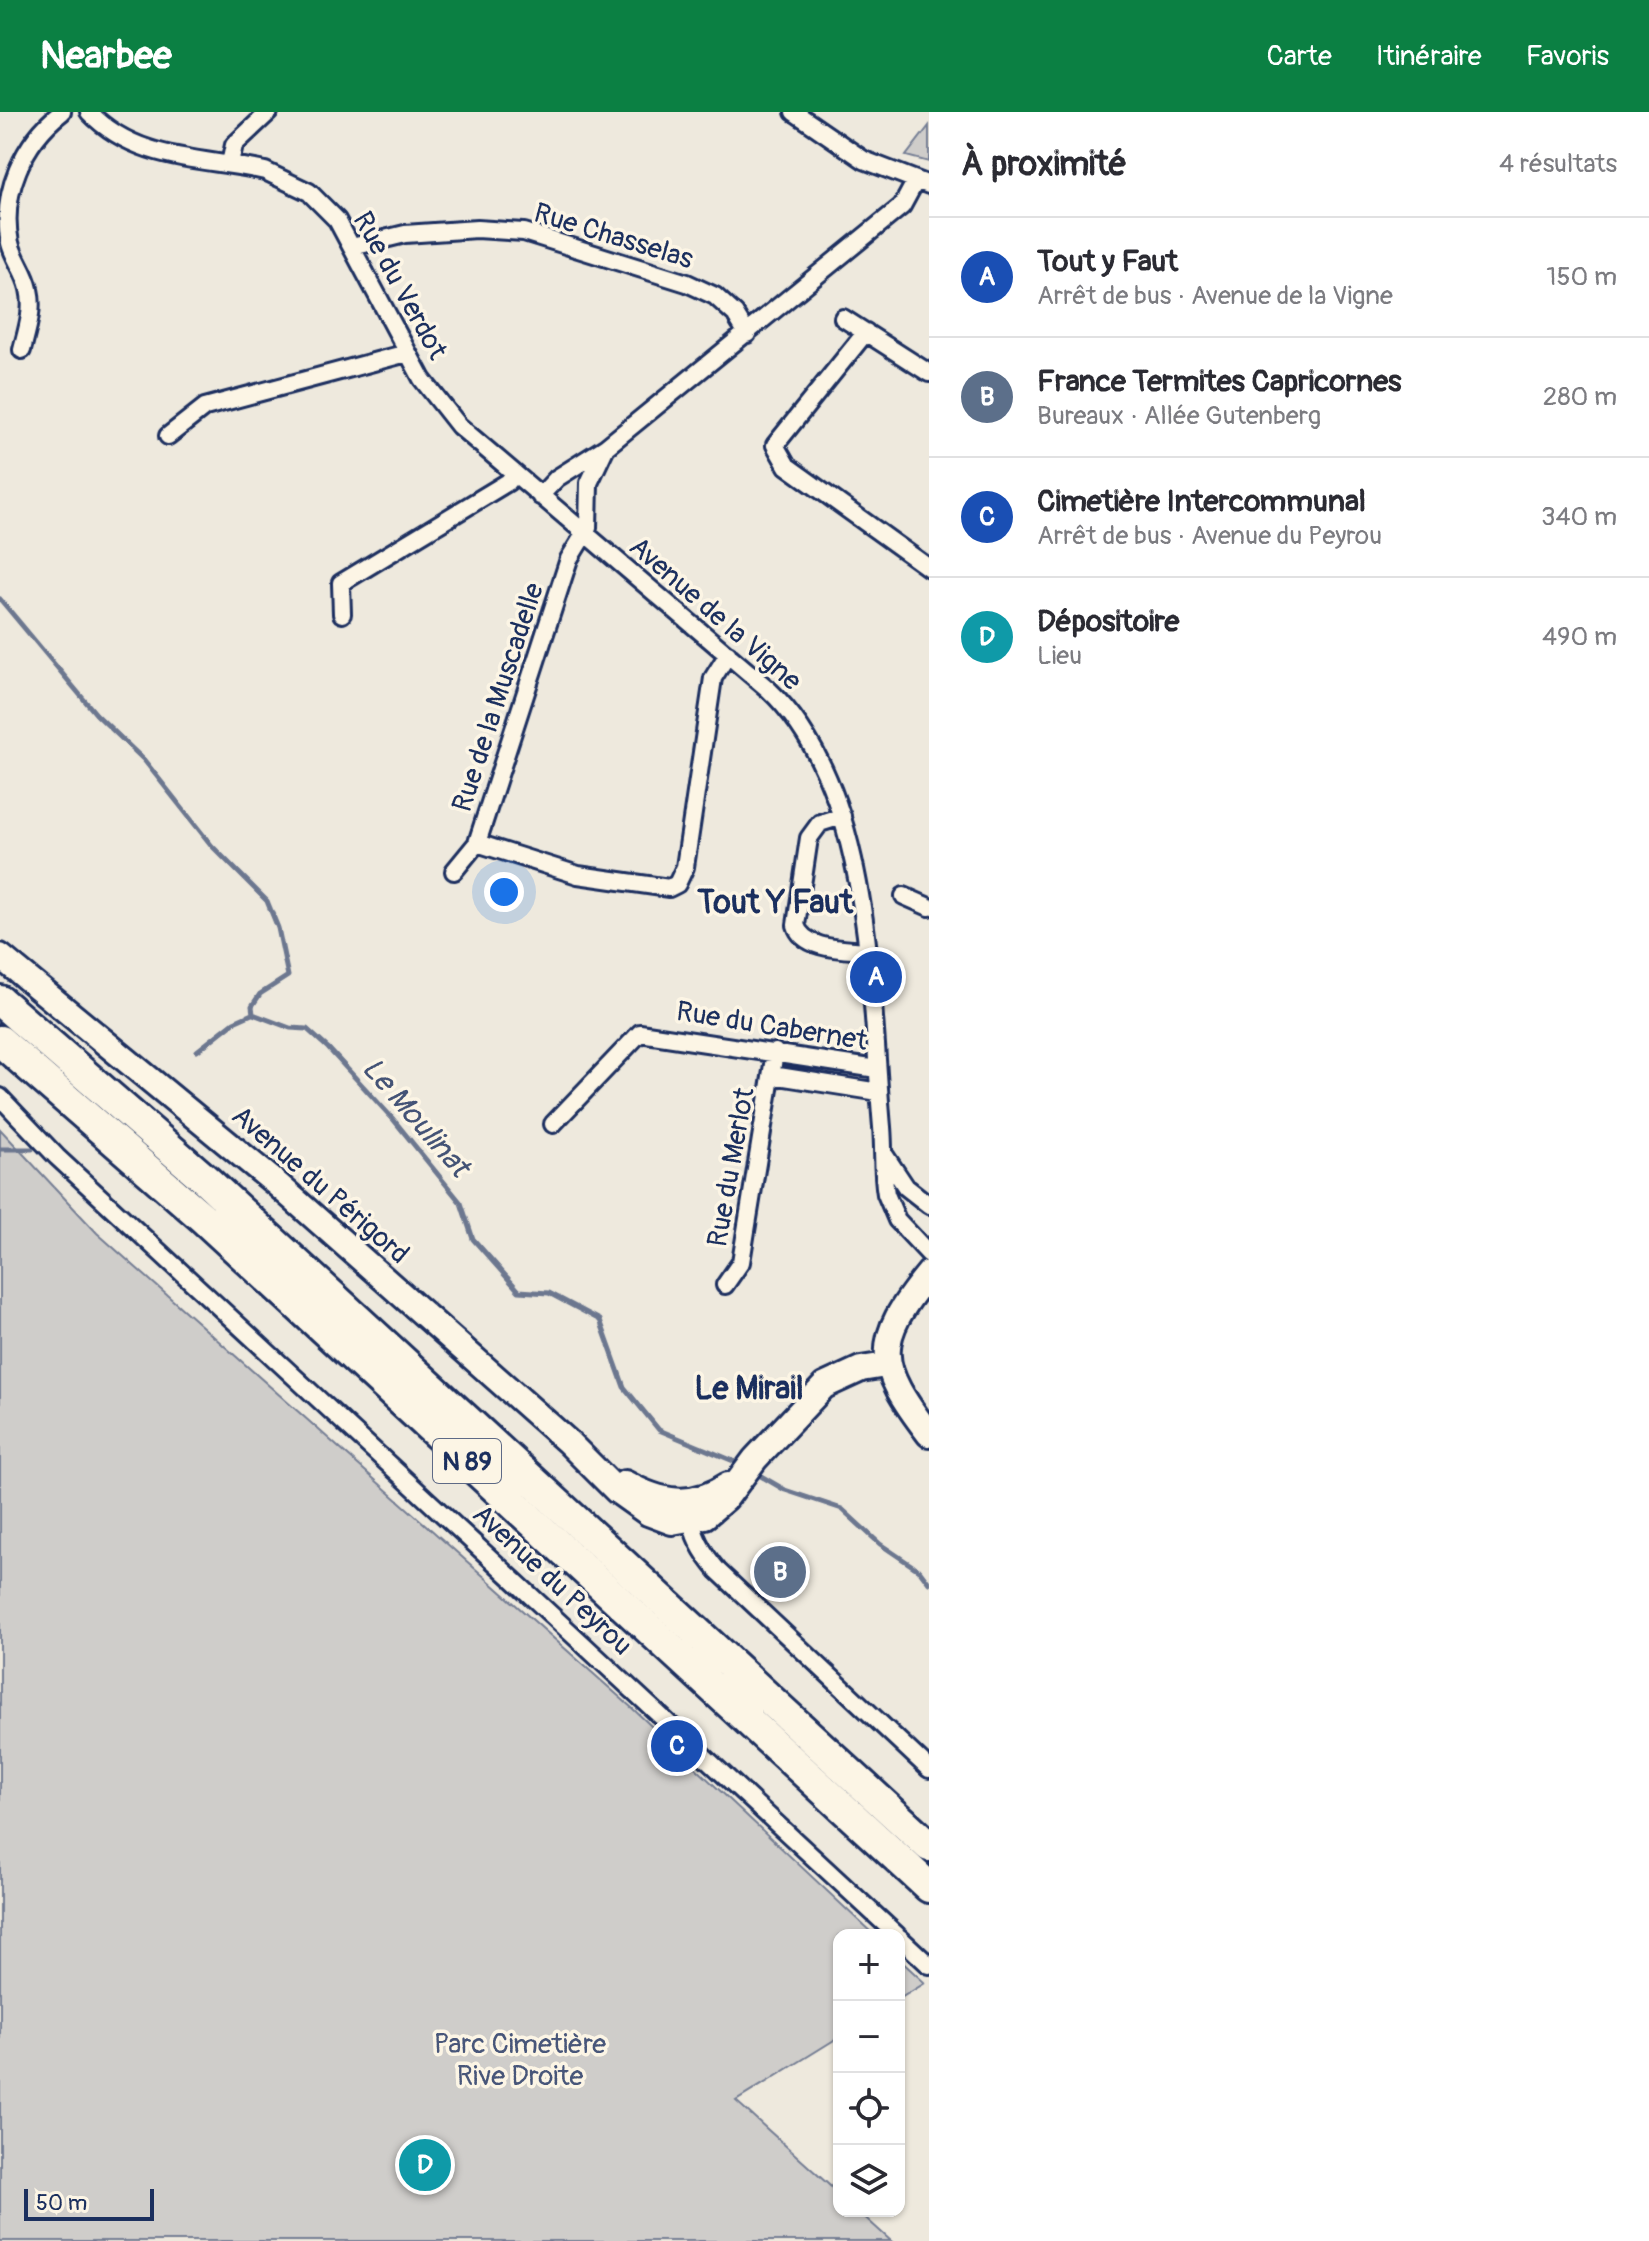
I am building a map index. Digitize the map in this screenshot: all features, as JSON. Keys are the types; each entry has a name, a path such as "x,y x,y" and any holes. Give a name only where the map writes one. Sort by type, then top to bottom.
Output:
{"highway":[{"name":"N 89","path":"0,1001 206,1180 929,1846"},
{"name":"N 89","path":"0,1041 203,1218 929,1887"}],"street":[{"path":"22,350 31,313 29,287 4,241 10,194 25,149 62,112"},
{"name":"Rue du Verdot","path":"89,112 115,134 142,149 230,164 283,177 309,192 337,220 407,353 448,415 585,535"},
{"path":"230,164 234,145 269,112"},
{"path":"540,496 557,478 606,447 747,334 902,206 922,184 850,152 794,112"},
{"name":"Rue Chasselas","path":"352,247 405,234 477,229 524,232 687,283 715,296 735,314 747,334"},
{"path":"843,318 929,373"},
{"path":"866,332 775,445 787,466 929,568"},
{"path":"168,436 205,407 407,353"},
{"path":"585,535 589,483 606,447"},
{"path":"342,614 341,583 508,482 514,475"},
{"name":"Avenue de la Vigne","path":"585,535 728,654 799,720 821,759 842,816 856,874 879,1092 884,1154 882,1174 891,1208 929,1254"},
{"name":"Rue de la Muscadelle","path":"454,871 477,843 569,559 585,535"},
{"path":"477,843 578,875 669,888 677,884 685,867 713,678 728,654"},
{"path":"842,816 820,823 809,838 796,925 802,938 812,943 866,951"},
{"path":"904,896 929,907"},
{"name":"Avenue du Périgord","path":"0,956 257,1167 595,1466 617,1491 648,1513 672,1522 691,1520 714,1510 748,1468 824,1386 861,1369 886,1365"},
{"name":"Rue du Cabernet","path":"553,1124 640,1033 877,1069"},
{"name":"Rue du Merlot","path":"725,1285 741,1262 775,1052"},
{"name":"Rue du Cabernet","path":"772,1075 879,1092"},
{"name":"Avenue du Peyrou","path":"0,1097 57,1157 890,1929"},
{"name":"Avenue de la Vigne","path":"884,1154 906,1187 929,1205"},
{"path":"929,1273 902,1306 890,1332 886,1365 897,1392 929,1434"},
{"name":"Avenue du Périgord","path":"595,1466 642,1493 672,1501 693,1502 718,1491 748,1468"},
{"path":"691,1520 694,1510 718,1491"},
{"path":"672,1501 685,1509 705,1555 718,1571 929,1769"},
{"name":"Avenue du Peyrou","path":"905,1943 929,1965"}],"green space":[{"path":"929,126 929,162 906,156"},
{"name":"Parc Cimetière Rive Droite","path":"0,1129 97,1233 632,1708 868,1929 833,1929 833,2041 736,2101 833,2189 833,2217 865,2217 891,2241 0,2241"},
{"path":"905,1965 925,1983 905,1995"}],"waterway":[{"name":"Le Moulinat","path":"0,599 96,714 144,760 212,846 267,901 278,928 288,976 260,994 252,1006 253,1014"},
{"path":"197,1051 234,1022 252,1014"},
{"name":"Le Moulinat","path":"253,1014 290,1028 307,1029 328,1048 393,1119 461,1203 473,1239 519,1291 549,1293 600,1320 624,1387 659,1430 743,1465"},
{"path":"0,1149 32,1149"},
{"name":"Le Moulinat","path":"754,1472 785,1490 842,1509 880,1544 920,1571 929,1583"}],"place":[{"name":"Tout y Faut","path":"876,977"},
{"name":"France Termites Capricornes","path":"780,1572"},
{"name":"Cimetière Intercommunal","path":"677,1746"},
{"name":"Dépositoire","path":"425,2165"}],"district":[{"name":"Tout Y Faut","path":"775,902"},
{"name":"Le Mirail","path":"749,1388"}]}
